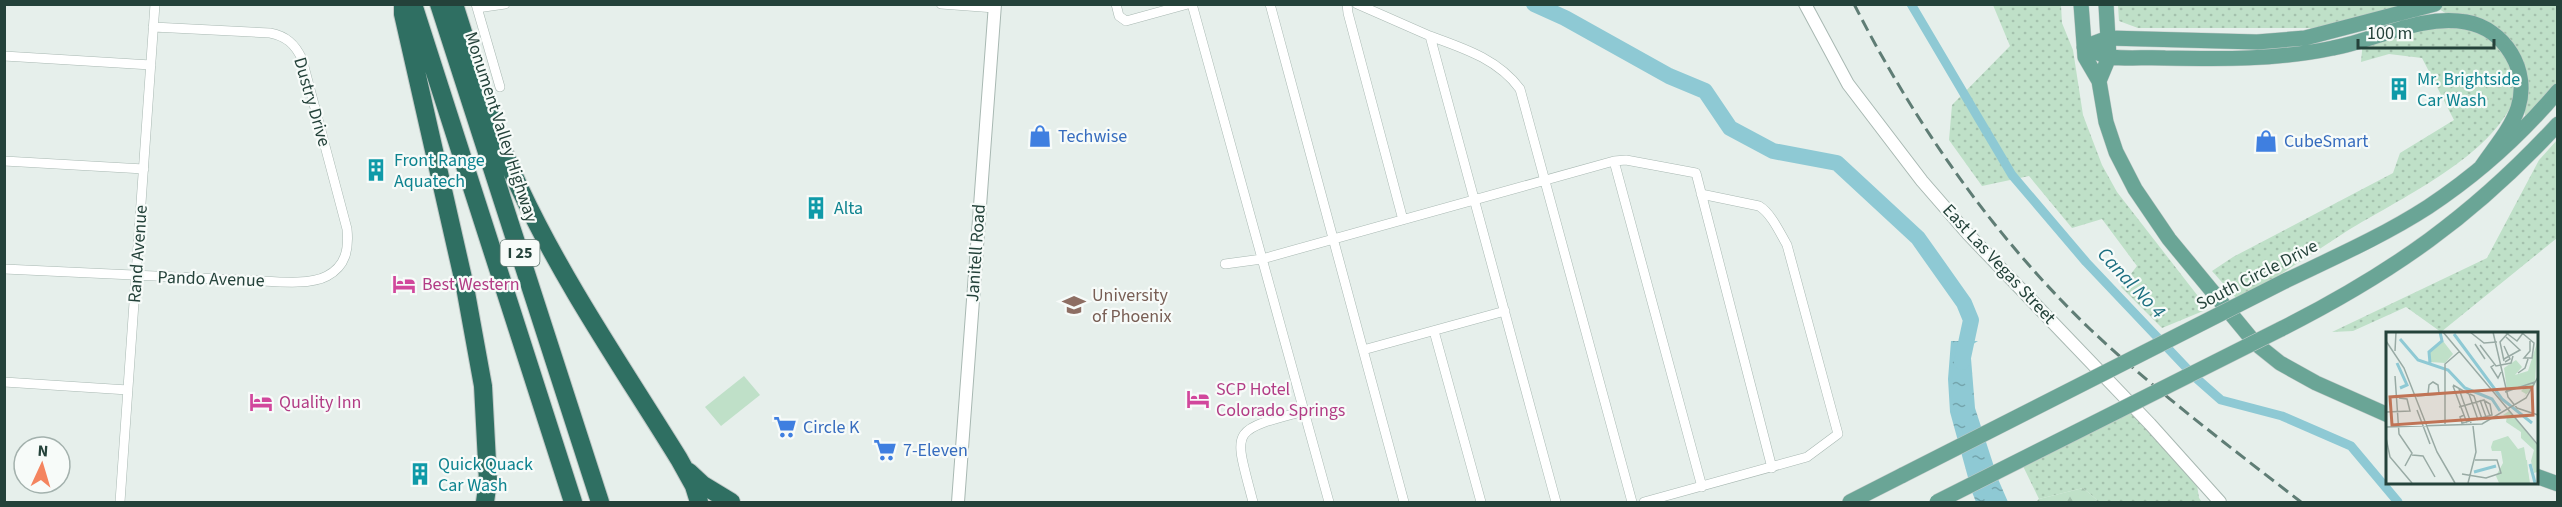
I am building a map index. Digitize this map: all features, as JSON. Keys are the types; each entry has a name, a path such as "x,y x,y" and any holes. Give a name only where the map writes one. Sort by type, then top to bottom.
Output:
{"highway":[{"path":"403,4 403,14 420,96 465,287 483,386 488,481 485,502"},
{"name":"I 25","path":"413,4 573,502"},
{"name":"Monument Valley Highway","path":"439,4 600,502"},
{"path":"454,4 503,150 532,216 683,467 699,502"},
{"path":"486,423 499,502"},
{"path":"683,467 703,485 731,502"}],"main road":[{"path":"2080,4 2085,57 2099,81 2106,122 2116,152 2135,189 2169,239 2254,343 2280,363 2316,383 2386,414"},
{"path":"2099,81 2109,57 2106,4"},
{"path":"2084,47 2108,39 2281,40 2305,38 2435,4"},
{"path":"2084,47 2109,57 2267,58 2334,48 2424,23 2447,20 2484,27 2498,35 2510,50 2518,66 2521,80 2518,107 2513,120 2482,166"},
{"name":"South Circle Drive","path":"1851,502 2399,224 2428,207 2482,166 2558,91"},
{"path":"1937,502 2353,292 2413,253 2474,207 2504,180 2557,125"},
{"path":"2538,477 2558,484"}],"street":[{"name":"Rand Avenue","path":"120,502 155,4"},
{"path":"500,87 476,6 505,4"},
{"path":"942,4 995,6"},
{"path":"1116,4 1119,16 1126,21 1190,4 1329,502"},
{"path":"1270,4 1404,502"},
{"path":"1347,4 1403,220"},
{"path":"1357,4 1430,36 1475,52 1515,81 1520,89 1632,502"},
{"name":"East Las Vegas Street","path":"1805,4 1848,84 1917,174 1968,234 2150,424 2220,502"},
{"name":"Janitell Road","path":"958,502 995,6"},
{"name":"Dustry Drive","path":"153,27 270,33 286,38 292,44 302,59 347,229 348,248 341,265"},
{"path":"1430,36 1556,502"},
{"path":"4,56 151,65"},
{"path":"4,160 144,169"},
{"path":"1225,264 1263,259 1614,161 1626,160 1696,173 1772,468"},
{"path":"1614,161 1702,487"},
{"path":"1644,502 1807,457 1838,434 1787,245 1782,235 1764,209 1759,206 1701,194"},
{"name":"Pando Avenue","path":"4,269 136,276 314,280 325,277 341,265"},
{"path":"1363,350 1505,311"},
{"path":"1434,330 1481,502"},
{"path":"4,382 128,390"},
{"path":"1253,502 1240,454 1241,439 1250,427 1258,423 1304,411"}],"green space":[{"path":"1993,5 2061,5 2062,23 2073,50 2083,115 2102,165 2117,192 2208,309 2162,328 2121,287 2137,266 2102,219 2072,228 2029,176 1982,186 1949,140 1952,105 2010,46"},
{"path":"2118,5 2433,5 2344,28 2138,28 2119,21"},
{"path":"2433,5 2557,5 2557,89 2526,125 2524,106 2512,104 2499,124 2462,160 2415,192 2347,231 2259,288 2236,298 2212,271 2233,257 2393,173 2400,153 2454,120 2422,58 2389,54 2361,62 2363,40 2456,20"},
{"path":"2557,140 2557,238 2441,332 2406,307 2353,331 2332,332 2487,258 2539,160"},
{"path":"744,376 760,395 721,426 705,407"},
{"path":"2128,400 2195,472 2199,498 2202,502 2094,502 2097,500 2083,488 2039,499 2021,462"},
{"path":"2083,488 2097,500 2094,502 2036,502 2039,499"}],"water":[{"path":"1951,341 1978,341 1970,346 1975,408 1998,479 2008,502 1976,502 1972,492 1950,412 1948,379"}],"waterway":[{"path":"1534,4 1565,18 1669,76 1705,91 1730,128 1773,151 1837,163 1918,238 1964,303 1971,320 1962,362"},
{"name":"Canal No 4","path":"1911,4 2012,175 2086,262 2196,378 2221,400 2282,416 2351,446 2398,502"}],"railway":[{"path":"1854,4 1903,92 1959,177 1989,218 2055,294 2116,353 2194,419 2301,502"}],"place":[{"name":"Mr. Brightside Car Wash","path":"2399,89"},
{"name":"Techwise","path":"1040,136"},
{"name":"CubeSmart","path":"2266,141"},
{"name":"Front Range Aquatech","path":"376,170"},
{"name":"Alta","path":"816,208"},
{"name":"Best Western","path":"404,284"},
{"name":"University of Phoenix","path":"1074,305"},
{"name":"SCP Hotel Colorado Springs","path":"1198,399"},
{"name":"Quality Inn","path":"261,402"},
{"name":"Circle K","path":"785,427"},
{"name":"7-Eleven","path":"885,450"},
{"name":"Quick Quack Car Wash","path":"420,474"}]}
